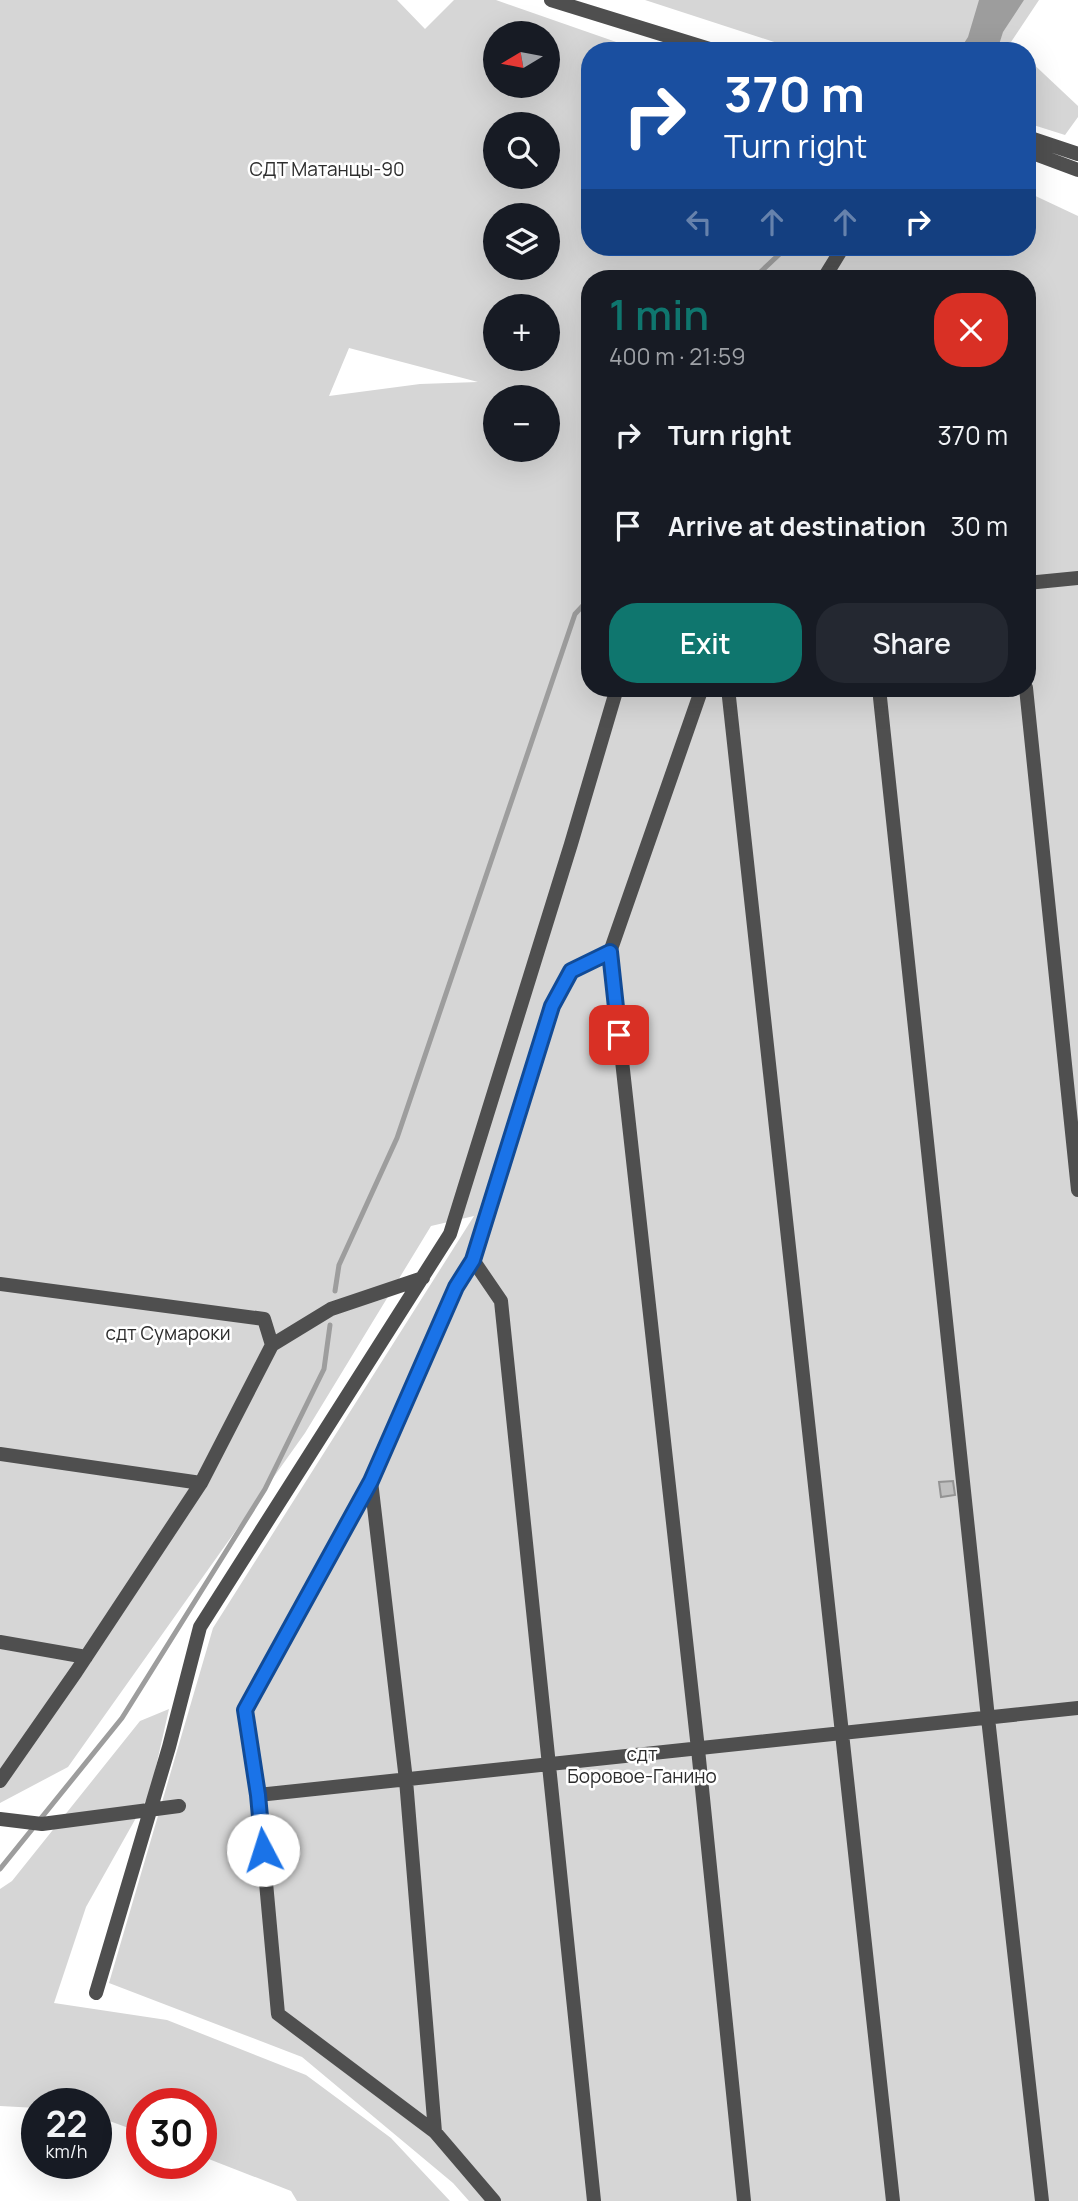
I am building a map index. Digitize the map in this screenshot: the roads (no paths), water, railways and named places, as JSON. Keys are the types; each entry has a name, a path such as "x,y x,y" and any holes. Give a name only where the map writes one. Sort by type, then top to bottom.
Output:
{"street":[{"path":"551,0 687,42"},
{"path":"1036,140 1078,154"},
{"path":"1036,154 1078,170"},
{"path":"1036,582 1078,578"},
{"path":"96,1993 169,1747 200,1627 450,1234 614,697"},
{"path":"699,697 610,952 698,1749 744,2201"},
{"path":"729,697 893,2201"},
{"path":"880,697 1042,2201"},
{"path":"1027,697 1078,1190"},
{"path":"494,2201 435,2132 278,2014 258,1795 245,1710 371,1481 456,1287 473,1260 552,1006 571,971 610,952"},
{"path":"473,1260 501,1301 551,1764 594,2201"},
{"path":"0,1781 201,1483 272,1345 331,1308 423,1278"},
{"path":"0,1284 264,1319 272,1345"},
{"path":"0,1454 201,1483"},
{"path":"371,1481 406,1780 435,2132"},
{"path":"0,1642 86,1657"},
{"path":"258,1795 1078,1708"},
{"path":"0,1819 43,1825 179,1806"}],"waterway":[{"path":"763,270 777,256"},
{"path":"335,1291 339,1265 397,1138 575,614 581,608"},
{"path":"0,1869 122,1718 265,1489 324,1369 330,1325"}],"park label":[{"name":"СДТ Матанцы-90","path":"327,169"},
{"name":"сдт Сумароки","path":"168,1333"},
{"name":"сдт Боровое-Ганино","path":"642,1765"}]}
